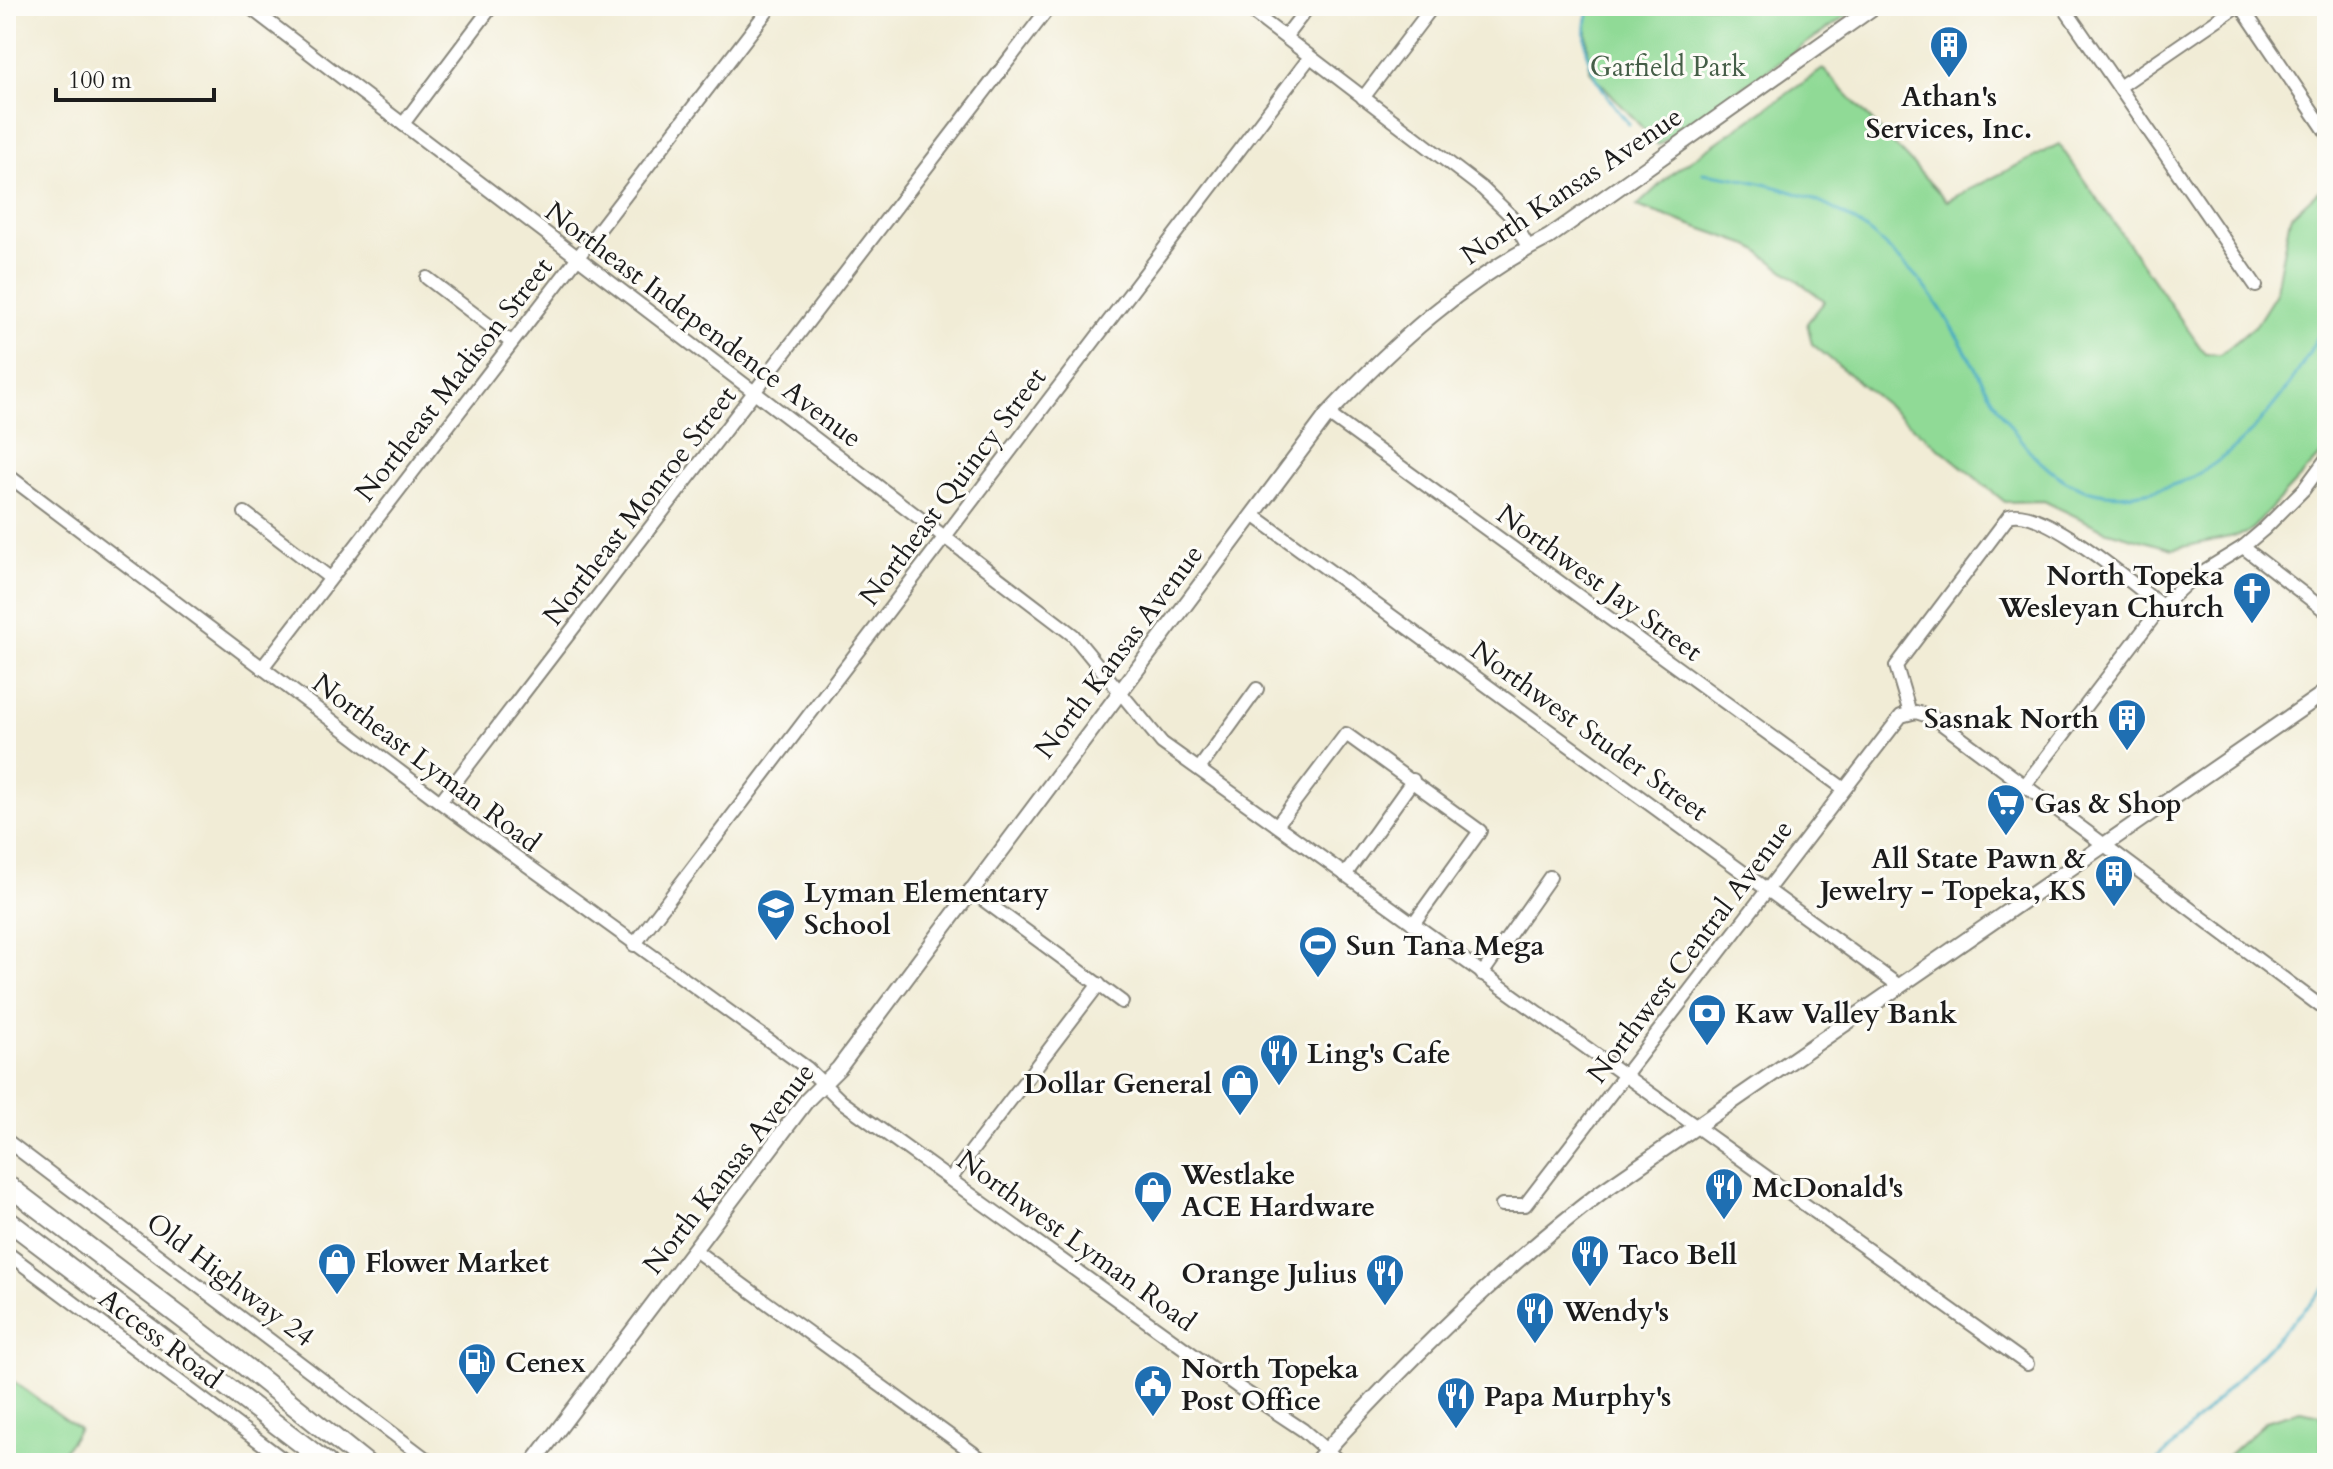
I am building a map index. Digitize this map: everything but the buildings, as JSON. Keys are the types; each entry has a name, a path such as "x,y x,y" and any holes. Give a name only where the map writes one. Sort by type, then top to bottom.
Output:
{"highway":[{"path":"6,1184 189,1322 366,1463"},
{"path":"6,1219 327,1463"}],"main road":[{"name":"North Kansas Avenue","path":"533,1463 807,1100 839,1068 1328,414 1389,351 1447,300 1528,247 1549,237 1875,6"},
{"path":"1315,1463 1428,1342 1497,1277 1581,1208 1693,1126 2327,691"}],"street":[{"name":"Northeast Independence Avenue","path":"248,6 1073,635 1152,734 2027,1364"},
{"path":"403,124 492,6"},
{"name":"Northeast Madison Street","path":"262,668 771,6"},
{"name":"Northeast Monroe Street","path":"440,802 1050,6"},
{"path":"1244,6 1496,200 1511,216 1528,247"},
{"path":"1285,37 1309,6"},
{"path":"1363,98 1433,6"},
{"path":"2063,6 2256,286"},
{"path":"2119,87 2239,6 2327,133"},
{"name":"Northeast Quincy Street","path":"634,945 1310,57"},
{"path":"427,278 511,342"},
{"name":"Northwest Jay Street","path":"1328,414 1843,788"},
{"path":"2025,785 2162,606 2191,579 2243,547 2288,507 2327,458"},
{"name":"Northeast Lyman Road","path":"6,474 440,802 824,1084"},
{"path":"245,513 330,578"},
{"path":"2162,606 2047,522 2016,514 2009,516 1896,666 1910,713 1934,718 2327,1011"},
{"name":"Northwest Studer Street","path":"1253,515 1898,985"},
{"path":"2243,547 2327,612"},
{"path":"1199,769 1257,689"},
{"name":"Northwest Central Avenue","path":"1502,1205 1525,1205 1843,788 1901,716 1910,713"},
{"path":"1277,825 1346,734 1413,780 1480,831 1413,924"},
{"path":"1345,875 1413,780"},
{"path":"1482,974 1550,877"},
{"path":"970,890 1122,1002"},
{"path":"951,1178 1099,984"},
{"name":"Northwest Lyman Road","path":"824,1084 841,1101 1238,1387 1303,1430 1341,1463"},
{"name":"Old Highway 24","path":"6,1140 425,1458"},
{"path":"696,1251 987,1463"},
{"name":"Access Road","path":"6,1252 288,1463"}],"green space":[{"name":"Garfield Park","path":"1590,6 1861,6 1658,145 1590,71 1586,21"},
{"path":"1823,69 1947,201 2059,144 2205,354 2221,354 2256,325 2275,295 2290,217 2327,183 2327,449 2248,533 2173,549 2104,530 2044,501 2005,502 1812,344 1807,323 1825,301 1751,246 1637,206 1671,174"},
{"path":"6,1376 79,1429 55,1463 6,1463"},
{"path":"2300,1411 2321,1415 2322,1463 2220,1463 2266,1421"}],"waterway":[{"path":"1590,6 1586,24 1588,55 1600,84 1629,124"},
{"path":"1703,173 1751,181 1820,202 1861,226 1881,242 1931,295 2000,410 2025,445 2054,473 2088,490 2130,494 2181,482 2227,454 2248,435 2286,390 2327,318"},
{"path":"2156,1463 2327,1286"}],"place":[{"name":"Athan's Services, Inc.","path":"1949,79"},
{"name":"North Topeka Wesleyan Church","path":"2252,625"},
{"name":"Sasnak North","path":"2127,752"},
{"name":"Gas & Shop","path":"2006,837"},
{"name":"All State Pawn & Jewelry - Topeka, KS","path":"2114,908"},
{"name":"Lyman Elementary School","path":"776,942"},
{"name":"Sun Tana Mega","path":"1318,979"},
{"name":"Kaw Valley Bank","path":"1707,1047"},
{"name":"Ling's Cafe","path":"1279,1087"},
{"name":"Dollar General","path":"1240,1117"},
{"name":"McDonald's","path":"1724,1221"},
{"name":"Westlake ACE Hardware","path":"1153,1224"},
{"name":"Taco Bell","path":"1590,1288"},
{"name":"Flower Market","path":"337,1296"},
{"name":"Orange Julius","path":"1385,1307"},
{"name":"Wendy's","path":"1535,1345"},
{"name":"Cenex","path":"477,1396"},
{"name":"North Topeka Post Office","path":"1153,1418"},
{"name":"Papa Murphy's","path":"1456,1430"}]}
